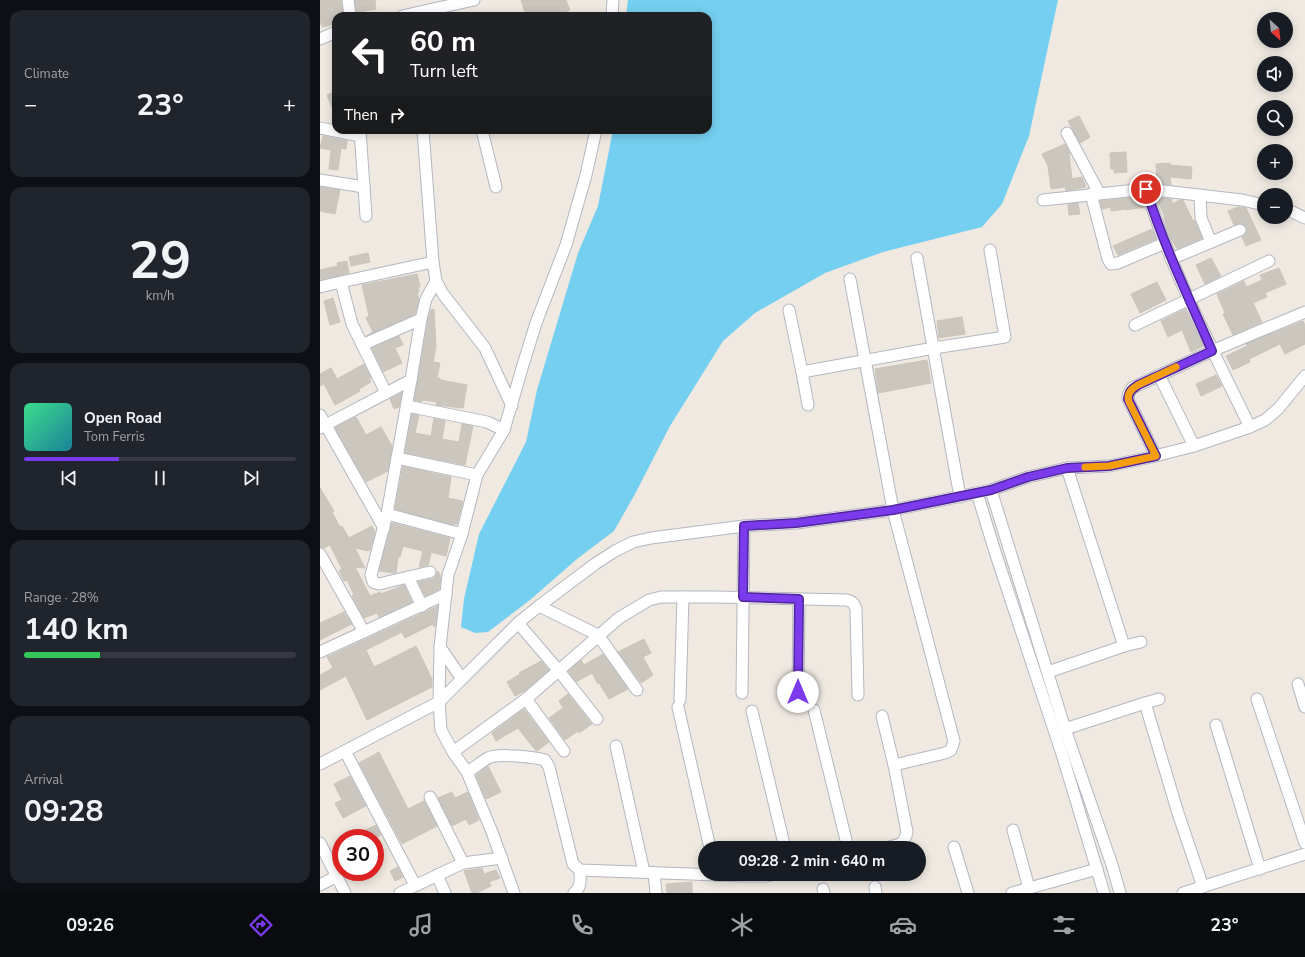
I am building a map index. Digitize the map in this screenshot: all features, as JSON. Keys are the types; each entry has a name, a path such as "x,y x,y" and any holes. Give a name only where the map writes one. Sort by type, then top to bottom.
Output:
{"street":[{"path":"348,0 350,12"},
{"path":"441,12 452,11 471,0"},
{"path":"612,12 613,0"},
{"path":"320,39 332,34"},
{"path":"320,128 332,130"},
{"path":"1067,133 1095,193 1108,259 1111,264 1118,263 1165,243"},
{"path":"360,134 366,216"},
{"path":"423,134 433,262 436,281 443,294 485,348 512,406"},
{"path":"483,134 496,187"},
{"path":"514,893 492,832 467,772 453,752 441,730 439,702 440,647 448,575 462,534 477,475 504,430 525,358 566,245 586,176 595,134"},
{"path":"320,180 364,187"},
{"path":"1146,189 1171,259 1212,351 1250,427"},
{"path":"1043,200 1095,193 1146,189 1242,200 1257,203"},
{"path":"1200,195 1201,218 1210,242"},
{"path":"1293,213 1305,218"},
{"path":"1171,259 1240,230"},
{"path":"802,372 934,348 1005,337 990,250"},
{"path":"917,258 960,497"},
{"path":"1135,325 1269,261"},
{"path":"320,287 433,262"},
{"path":"850,278 893,510 954,741 951,750 946,753 894,765"},
{"path":"430,572 379,584 373,582 371,576 387,514 412,380 421,319 426,299 436,281"},
{"path":"341,282 352,324 386,393"},
{"path":"789,310 808,405"},
{"path":"1156,456 1128,399 1128,395 1132,388 1212,351 1305,312"},
{"path":"362,345 421,319"},
{"path":"1159,375 1194,446"},
{"path":"320,764 439,702 518,623 595,564 633,542 651,538 744,526 796,523 893,510 991,490 1028,477 1067,468 1109,466 1156,456 1194,446 1250,427 1265,420 1278,409 1305,376"},
{"path":"323,427 412,380"},
{"path":"406,406 487,422 504,430"},
{"path":"320,415 323,427 384,528"},
{"path":"397,458 477,475"},
{"path":"1067,468 1124,646"},
{"path":"991,490 1065,729 1112,865 1120,893"},
{"path":"977,493 1062,754 1104,893"},
{"path":"387,514 462,534"},
{"path":"742,693 744,526"},
{"path":"320,554 364,632"},
{"path":"408,577 422,606"},
{"path":"320,652 446,594"},
{"path":"453,752 526,699 619,618 649,600 661,597 743,597 852,601 855,604 856,609 858,695"},
{"path":"683,597 679,704 708,841"},
{"path":"798,692 799,599"},
{"path":"539,606 598,635 637,690"},
{"path":"518,623 597,719"},
{"path":"1048,672 1124,646 1141,642"},
{"path":"440,647 462,679"},
{"path":"1298,684 1305,708"},
{"path":"526,699 564,751"},
{"path":"1065,729 1159,699"},
{"path":"1257,699 1305,843"},
{"path":"1145,703 1178,813 1203,887"},
{"path":"814,710 846,841"},
{"path":"752,711 783,841"},
{"path":"882,716 894,765 907,832 906,839 904,841"},
{"path":"1216,725 1260,869"},
{"path":"616,746 649,872 656,893"},
{"path":"345,751 415,885"},
{"path":"467,772 488,758 494,756 501,755 545,760 549,767 573,864 580,870 698,873"},
{"path":"430,797 463,863"},
{"path":"1013,830 1030,888"},
{"path":"320,843 332,866"},
{"path":"954,847 968,893"},
{"path":"1183,893 1305,854"},
{"path":"400,893 463,863 502,858"},
{"path":"1012,893 1097,869"},
{"path":"580,870 581,883 587,893"},
{"path":"437,875 446,893"},
{"path":"320,885 332,879"},
{"path":"339,881 345,893"},
{"path":"574,893 577,891 581,883"}],"water":[{"path":"628,0 1058,0 1029,136 1002,204 982,227 883,252 825,273 755,313 723,341 670,426 614,531 577,559 530,600 488,632 475,633 461,627 464,599 479,534 526,442 537,390 578,253 598,206 612,134 712,134 712,12 626,12"}],"building":[{"path":"320,0 341,0 342,12 332,12 332,24 322,27 320,21"},
{"path":"355,0 375,0 376,9 356,12"},
{"path":"521,0 566,0 570,10 565,12 525,12"},
{"path":"332,93 332,107 327,95"},
{"path":"1079,116 1090,137 1080,143 1068,121"},
{"path":"323,136 347,141 346,149 341,148 338,170 329,169 331,150 320,148"},
{"path":"1065,144 1070,154 1072,179 1082,177 1086,187 1066,191 1065,187 1051,189 1048,166 1042,154"},
{"path":"1126,152 1127,172 1114,173 1114,169 1111,169 1110,153"},
{"path":"1170,163 1170,165 1192,167 1191,179 1170,177 1171,185 1157,183 1156,164"},
{"path":"320,187 340,190 335,214 320,211"},
{"path":"1141,197 1144,207 1127,210 1111,211 1111,207 1102,209 1100,201"},
{"path":"1162,198 1172,199 1172,204 1183,200 1202,238 1177,249 1170,237 1164,218 1165,217 1157,200"},
{"path":"1078,203 1080,214 1069,215 1068,204"},
{"path":"1238,207 1246,208 1261,240 1246,246 1242,237 1246,234 1246,227 1241,223 1234,225 1228,211"},
{"path":"1152,229 1156,239 1118,255 1113,246"},
{"path":"368,253 370,262 351,266 349,257"},
{"path":"1211,258 1221,276 1205,284 1196,265"},
{"path":"347,261 349,273 320,280 320,270 338,266 337,263"},
{"path":"1279,268 1286,284 1265,293 1267,297 1253,303 1262,322 1233,335 1223,314 1225,313 1217,294 1244,281 1246,287 1262,280 1260,275"},
{"path":"417,274 420,287 418,287 419,292 417,292 419,300 415,314 366,336 373,332 366,318 369,316 362,285"},
{"path":"1157,282 1166,300 1140,313 1131,294"},
{"path":"333,298 340,322 330,325 324,301"},
{"path":"434,309 436,347 433,362 440,363 437,378 440,378 440,380 467,385 463,408 436,405 437,402 422,400 421,402 414,400 428,320 431,310"},
{"path":"1185,309 1203,346 1191,352 1182,330 1168,337 1161,321"},
{"path":"962,317 965,334 939,338 937,321"},
{"path":"1303,321 1305,325 1305,344 1285,354 1280,344 1249,359 1250,362 1233,370 1226,356 1247,346 1246,344"},
{"path":"399,336 403,345 395,348 402,363 383,372 372,348"},
{"path":"927,360 931,383 878,393 875,369"},
{"path":"364,364 371,378 369,378 371,382 359,389 360,391 335,405 324,384 320,386 320,374 331,368 337,379"},
{"path":"1216,375 1222,386 1201,396 1196,384"},
{"path":"402,393 399,407 394,409 390,399"},
{"path":"412,414 419,415 415,433 431,436 434,418 445,421 442,439 459,442 462,424 473,426 465,465 405,453"},
{"path":"356,417 366,435 381,427 392,446 388,471 366,482 335,428"},
{"path":"403,466 451,477 448,498 463,501 457,524 454,523 454,525 395,509"},
{"path":"320,488 334,511 332,512 340,527 342,526 349,538 372,526 375,532 370,550 368,551 355,548 365,568 355,567 370,596 380,592 381,594 404,585 412,602 379,617 377,613 364,618 352,596 354,595 347,580 344,581 339,571 342,569 330,545 324,548 320,547"},
{"path":"392,523 450,538 446,556 430,552 431,554 428,565 419,567 423,551 403,546 400,557 398,557 396,573 379,571"},
{"path":"438,571 441,577 439,589 425,596 418,582 432,579"},
{"path":"438,606 434,627 433,624 405,638 402,632 366,650 374,667 416,646 432,679 432,687 367,720 346,676 320,690 320,675 333,668 327,657"},
{"path":"344,612 352,624 320,640 320,623"},
{"path":"644,639 651,653 643,657 653,675 641,683 618,652"},
{"path":"603,654 628,689 609,699 592,673 576,682 568,671 581,660 584,665"},
{"path":"541,661 549,670 526,690 515,696 507,682 520,674 519,673"},
{"path":"568,694 592,724 565,740 549,718 563,708 559,701"},
{"path":"524,709 549,742 537,751 518,728 496,741 492,733"},
{"path":"379,752 408,809 424,801 437,826 402,844 359,763"},
{"path":"488,766 501,792 486,799 476,775"},
{"path":"350,776 366,806 343,818 335,803 342,800 334,784"},
{"path":"452,792 455,798 468,792 479,820 469,825 466,819 452,826 438,798"},
{"path":"376,825 378,829 368,829"},
{"path":"398,867 403,877 395,881 390,871"},
{"path":"482,868 484,874 496,870 500,878 489,882 491,886 477,893 472,893 464,871"},
{"path":"692,882 692,893 667,893 666,884"}],"slow traffic":[{"path":"1085,467 1109,466 1156,456 1129,402 1128,395 1132,388 1176,367"}],"route":[{"path":"798,692 799,599 743,597 744,526 796,523 893,510 991,490 1028,477 1067,468 1109,466 1156,456 1128,399 1130,391 1138,385 1212,351 1171,259 1146,189"}]}
